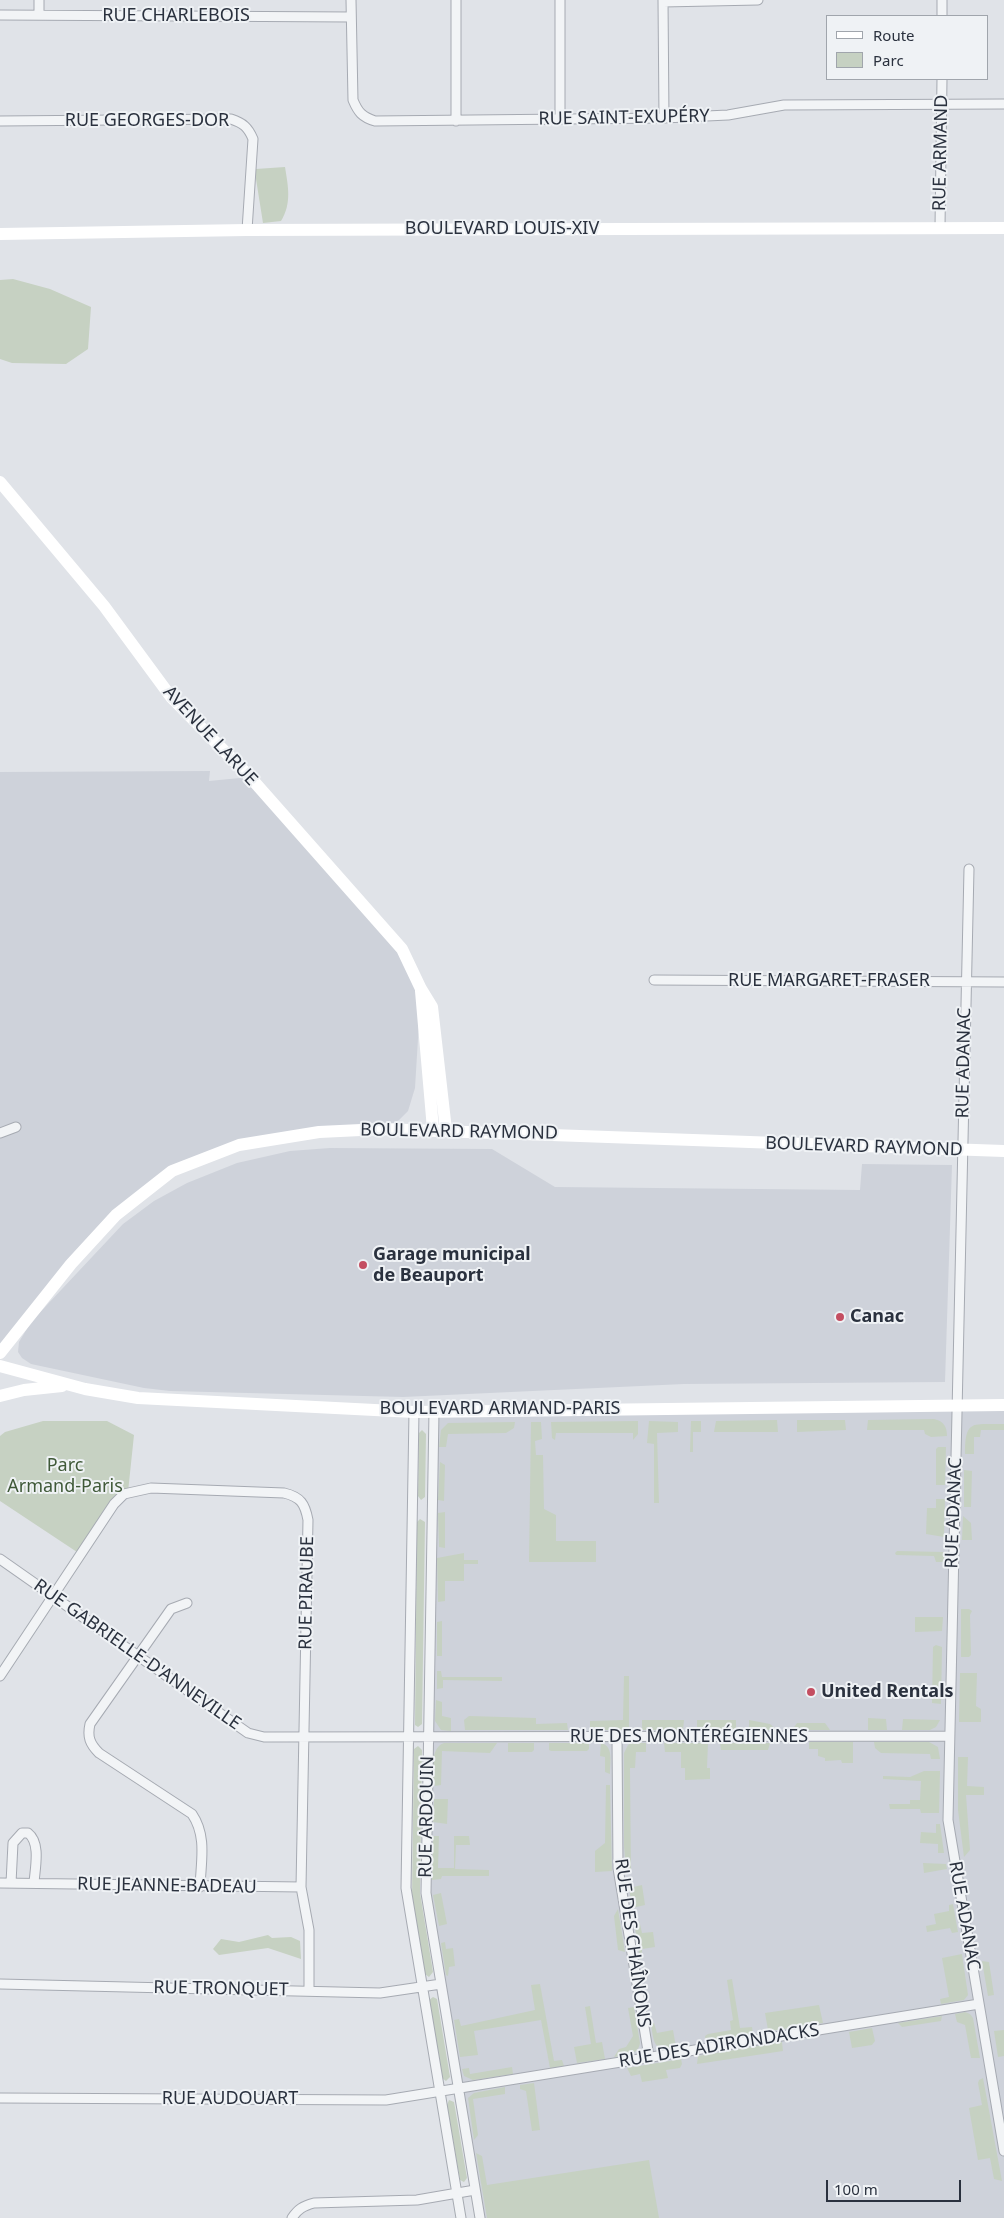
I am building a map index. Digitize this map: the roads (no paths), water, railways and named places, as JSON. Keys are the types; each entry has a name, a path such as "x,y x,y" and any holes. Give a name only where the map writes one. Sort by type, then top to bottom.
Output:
{"street":[{"path":"39,0 39,15"},
{"name":"RUE SAINT-EXUPÉRY","path":"351,0 353,100 357,111 365,118 375,121 728,116 784,105 1004,104"},
{"path":"456,0 456,121"},
{"path":"560,0 560,119"},
{"path":"664,118 663,1 758,0"},
{"path":"942,0 942,15"},
{"name":"RUE CHARLEBOIS","path":"0,16 351,17"},
{"name":"RUE ARMAND","path":"940,227 942,80"},
{"name":"RUE GEORGES-DOR","path":"0,121 231,119 240,122 249,129 253,139 247,230"},
{"name":"BOULEVARD LOUIS-XIV","path":"0,234 247,230 1004,228"},
{"name":"AVENUE LARUE","path":"0,482 104,606 171,697 250,777 402,949 421,989 432,1006 446,1130"},
{"name":"RUE ADANAC","path":"969,869 948,1820 1004,2151"},
{"name":"RUE MARGARET-FRASER","path":"654,980 1004,982"},
{"name":"AVENUE LARUE","path":"421,989 433,1129"},
{"path":"0,1133 16,1127"},
{"name":"BOULEVARD RAYMOND","path":"0,1353 65,1270 116,1215 172,1171 239,1145 319,1132 433,1129 1004,1151"},
{"name":"BOULEVARD ARMAND-PARIS","path":"0,1366 70,1386 138,1398 414,1412 1004,1405"},
{"path":"0,1396 24,1390 70,1386"},
{"name":"RUE ARDOUIN","path":"434,1411 426,1893 480,2218"},
{"name":"RUE ARDOUIN","path":"414,1412 406,1888 461,2218"},
{"name":"RUE PIRAUBE","path":"0,1676 114,1504 124,1494 136,1490 160,1489 284,1493 300,1499 306,1507 308,1520 300,1887 309,1930 309,1990"},
{"name":"RUE GABRIELLE-D'ANNEVILLE","path":"0,1558 248,1733 279,1738 428,1737"},
{"path":"186,1603 178,1604 171,1608 90,1724 89,1741 99,1753 192,1814 197,1822 202,1841 200,1887"},
{"name":"RUE DES MONTÉRÉGIENNES","path":"428,1737 949,1736"},
{"name":"RUE DES CHAÎNONS","path":"617,1737 618,1868 649,2057"},
{"path":"11,1883 13,1843 22,1833 28,1833 34,1838 35,1846 34,1884"},
{"name":"RUE JEANNE-BADEAU","path":"0,1883 300,1887"},
{"name":"RUE TRONQUET","path":"0,1984 380,1992 441,1984"},
{"name":"RUE DES ADIRONDACKS","path":"459,2089 979,2004"},
{"name":"RUE AUDOUART","path":"0,2098 386,2100 459,2089"},
{"path":"292,2218 296,2211 314,2203 417,2200 475,2190"}],"place":[{"name":"Garage municipal de Beauport","path":"363,1265"},
{"name":"Canac","path":"840,1317"},
{"name":"United Rentals","path":"811,1692"}],"park label":[{"name":"Parc Armand-Paris","path":"65,1476"}]}
